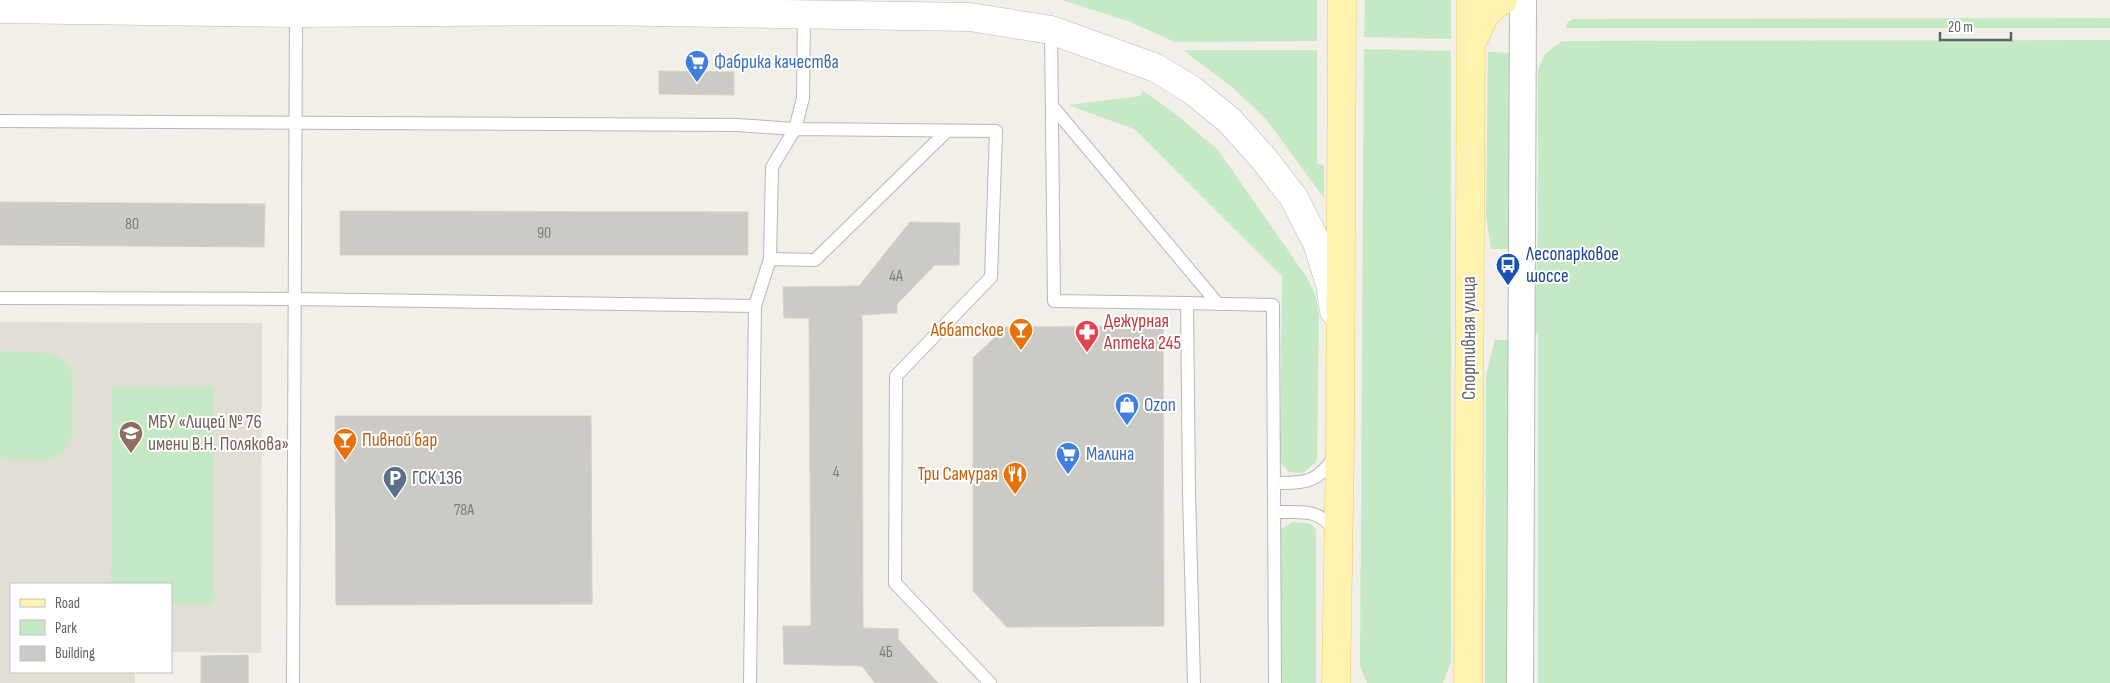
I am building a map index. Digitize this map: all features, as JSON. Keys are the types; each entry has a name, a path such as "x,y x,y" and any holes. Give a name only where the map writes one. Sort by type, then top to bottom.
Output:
{"main road":[{"path":"970,16 991,4 993,0"},
{"path":"1336,683 1340,446 1342,0"},
{"name":"Спортивная улица","path":"1467,681 1471,0"},
{"path":"1470,45 1486,11 1503,0"},
{"path":"0,9 296,13 596,11 970,16 1051,30 1156,68 1192,90 1230,121 1264,159 1294,198 1317,243 1330,284 1340,346"},
{"path":"1337,649 1344,683"}],"street":[{"path":"1520,683 1523,0"}],"lane":[{"path":"293,683 296,13"},
{"path":"750,683 755,306 770,259 772,167 795,129 803,98 804,14"},
{"path":"1051,30 1054,301 1273,305 1275,683"},
{"path":"1052,107 1218,304"},
{"path":"0,120 727,125 795,129 996,131 991,277 896,376 895,583 990,683"},
{"path":"770,259 815,260 946,132"},
{"path":"0,298 295,299 755,306"},
{"path":"1188,304 1189,492 1194,683"},
{"path":"1275,483 1300,483 1318,477 1330,464 1340,446"},
{"path":"1274,512 1309,513 1327,519 1339,540"}],"shaded area":[{"name":"МБУ «Лицей № 76 имени В.Н. Полякова»","path":"0,322 262,323 261,653 172,652 172,583 10,583 10,673 135,673 135,683 0,683"}],"green space":[{"path":"1062,0 1317,0 1317,41 1175,42 1128,21"},
{"path":"1365,0 1451,0 1451,39 1364,37"},
{"path":"2110,18 2110,28 1566,28 1567,23 1573,19"},
{"path":"2110,40 2110,683 1538,683 1538,333 1535,333 1538,222 1538,69 1545,54 1562,41"},
{"path":"1364,49 1451,51 1451,662 1443,683 1367,683 1360,666"},
{"path":"1183,50 1317,50 1317,164 1324,165 1324,198 1266,119 1232,87"},
{"path":"1488,52 1516,53 1514,249 1491,249 1486,216"},
{"path":"1143,91 1172,111 1218,150 1308,279 1316,297 1319,314 1317,458 1316,462 1303,473 1289,472 1280,461 1282,276 1134,129 1068,105 1140,96"},
{"path":"1495,340 1514,340 1514,683 1485,683 1486,375"},
{"path":"0,351 53,353 69,366 73,376 72,434 69,444 63,452 53,458 43,460 0,459"},
{"path":"112,387 214,387 213,604 172,604 172,583 111,583"},
{"path":"1293,522 1311,524 1316,530 1316,683 1279,683 1280,530"}],"building":[{"name":"Фабрика качества","path":"659,71 734,72 734,95 659,94"},
{"path":"0,202 265,204 264,247 0,245"},
{"path":"340,211 748,212 748,255 340,255"},
{"path":"910,222 960,223 959,265 935,265 897,304 897,313 862,315 863,628 898,629 898,639 938,683 875,683 862,666 784,664 783,626 811,626 809,318 784,318 783,287 859,286"},
{"name":"Малина","path":"1163,326 1164,626 1007,627 973,591 973,358 1006,327"},
{"path":"335,416 591,416 592,604 336,605"},
{"path":"248,655 248,683 201,683 201,656"}],"place":[{"name":"Фабрика качества","path":"697,83"},
{"name":"Лесопарковое шоссе","path":"1508,286"},
{"name":"Аббатское","path":"1021,351"},
{"name":"Дежурная Аптека 245","path":"1087,353"},
{"name":"Ozon","path":"1127,426"},
{"name":"МБУ «Лицей № 76 имени В.Н. Полякова»","path":"131,454"},
{"name":"Пивной бар","path":"345,461"},
{"name":"Малина","path":"1068,475"},
{"name":"Три Самурая","path":"1015,495"},
{"name":"ГСК 136","path":"395,499"}]}
